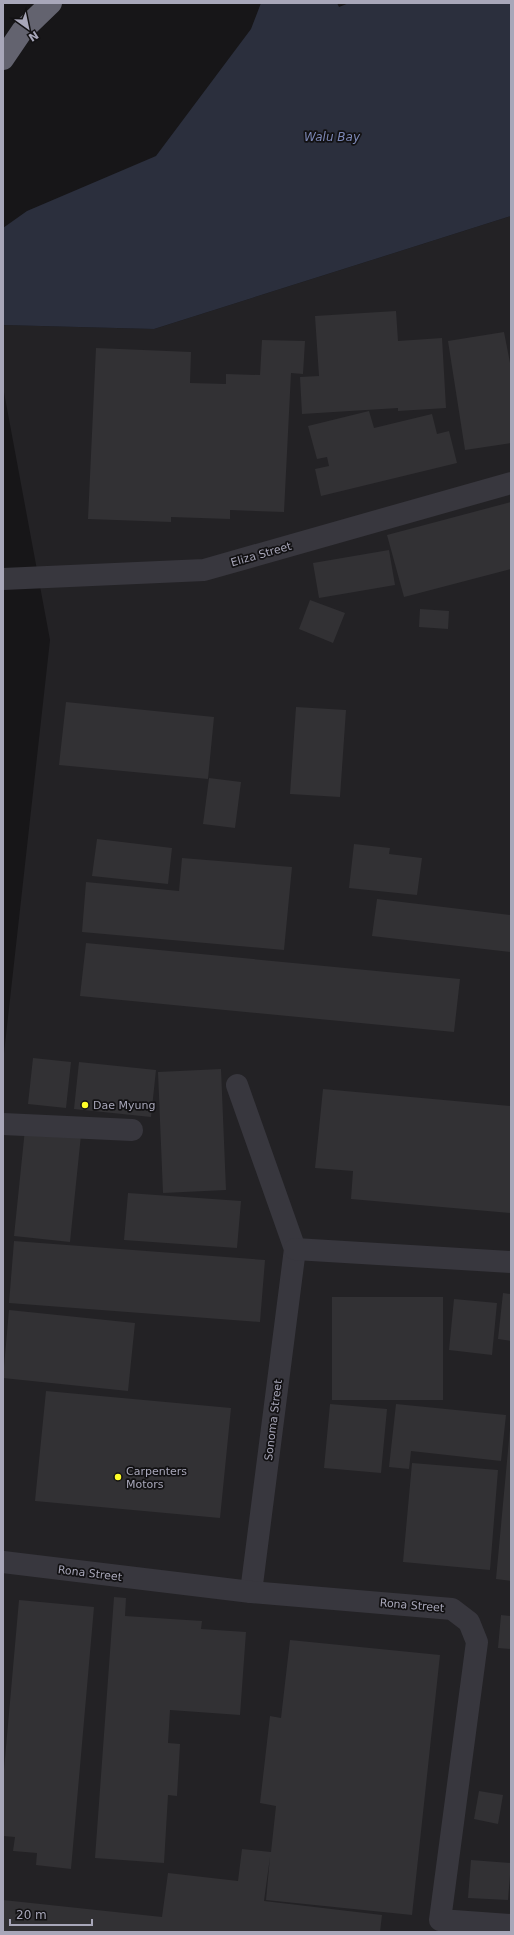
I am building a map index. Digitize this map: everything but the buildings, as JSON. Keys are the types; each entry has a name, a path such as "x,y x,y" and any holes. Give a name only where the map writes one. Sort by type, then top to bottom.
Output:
{"highway":[{"path":"3,59 22,31 51,3"}],"street":[{"name":"Eliza Street","path":"3,579 204,570 511,483"},
{"name":"Sonoma Street","path":"237,1085 295,1249 251,1592"},
{"path":"3,1124 132,1130"},
{"path":"295,1249 511,1262"},
{"name":"Rona Street","path":"3,1562 251,1592 452,1609 469,1622 477,1642 440,1920 511,1925"}],"shaded area":[{"path":"511,216 511,1932 3,1932 3,1062 50,640 3,387 3,325 154,329"}],"water":[{"name":"Walu Bay","path":"261,3 337,3 339,7 349,3 511,3 511,216 154,329 3,325 3,228 27,211 156,156 251,29"}],"place":[{"name":"Dae Myung","path":"85,1105"},
{"name":"Carpenters Motors","path":"118,1477"}]}
